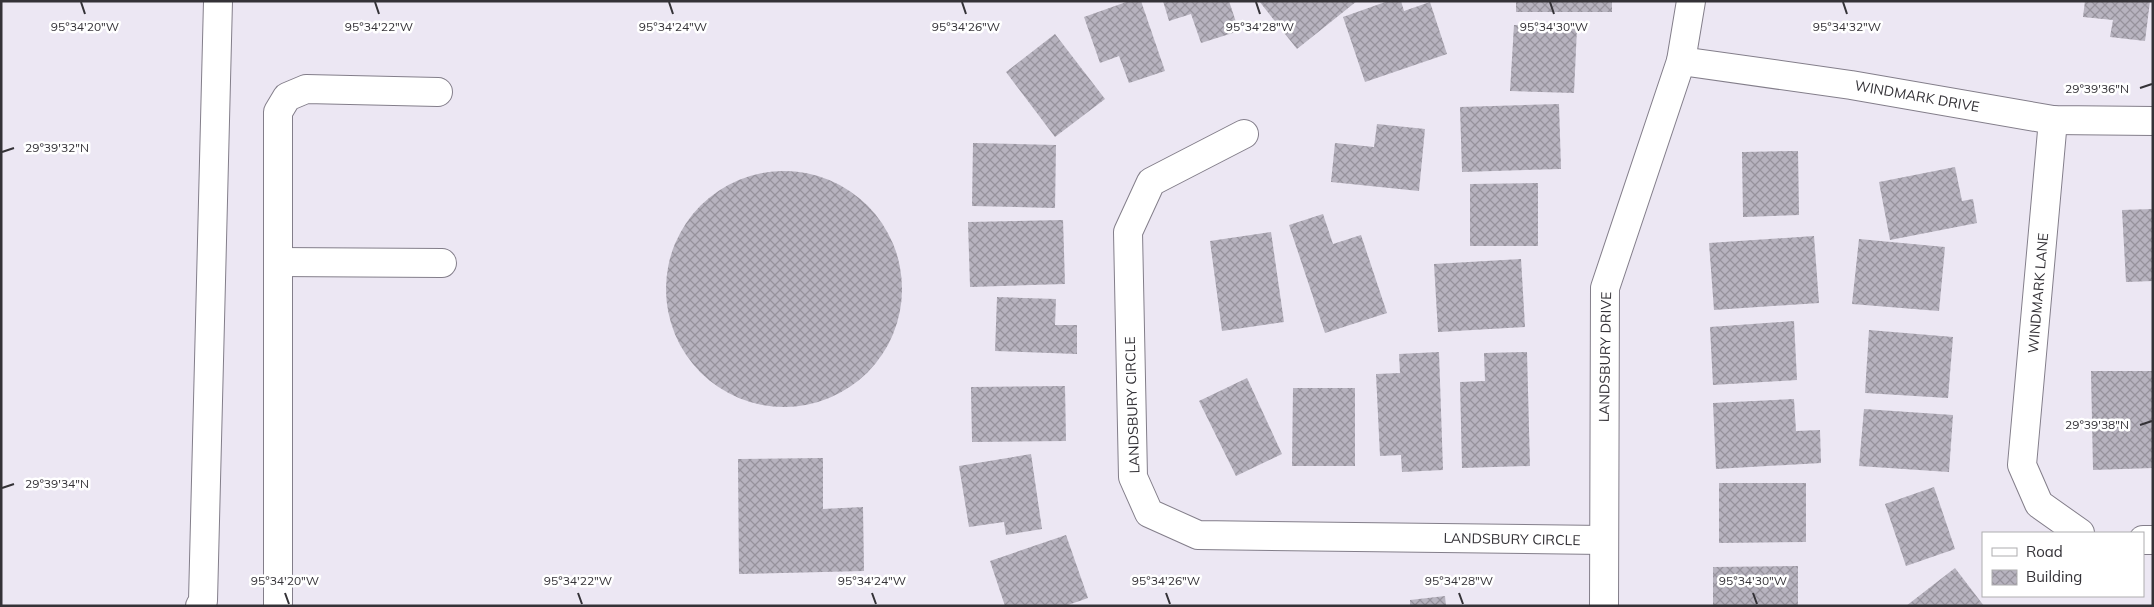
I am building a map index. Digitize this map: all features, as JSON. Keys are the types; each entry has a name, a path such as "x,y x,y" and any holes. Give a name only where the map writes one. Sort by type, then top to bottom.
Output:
{"street":[{"path":"200,606 203,601 218,1"},
{"name":"LANDSBURY DRIVE","path":"1604,606 1605,288 1681,61 1690,1"},
{"name":"WINDMARK DRIVE","path":"1681,61 1851,85 2053,120 2153,121"},
{"path":"278,606 278,112 286,96 306,89 438,92"},
{"name":"WINDMARK LANE","path":"2053,120 2022,465 2039,504 2079,532"},
{"name":"LANDSBURY CIRCLE","path":"1244,134 1151,182 1128,232 1133,477 1149,513 1198,535 1604,540"},
{"path":"278,262 442,263"}],"building":[{"path":"1129,1 1141,1 1165,71 1129,83 1119,56 1100,63 1084,17"},
{"path":"1163,1 1229,1 1239,31 1201,43 1191,14 1169,21"},
{"path":"1259,1 1357,1 1297,49"},
{"path":"1388,1 1401,1 1404,11 1430,2 1447,54 1365,82 1343,17"},
{"path":"1516,1 1612,1 1612,12 1516,12"},
{"path":"2085,1 2150,1 2145,41 2110,37 2113,20 2083,17"},
{"path":"1514,25 1577,28 1574,93 1510,91"},
{"path":"1055,34 1105,99 1055,137 1006,72"},
{"path":"1559,104 1561,169 1462,172 1460,107"},
{"path":"1377,124 1425,129 1419,191 1331,182 1335,143 1374,147"},
{"path":"973,143 1056,145 1055,208 972,206"},
{"path":"1798,151 1799,215 1743,217 1742,152"},
{"path":"1955,167 1962,201 1973,199 1977,223 1890,240 1879,182"},
{"path":"784,171 807,173 840,185 859,198 875,214 888,233 897,255 902,289 900,312 888,345 875,364 859,380 840,393 818,402 784,407 761,405 728,393 709,380 693,364 680,345 671,323 666,289 668,266 680,233 693,214 709,198 728,185 750,176"},
{"path":"1538,183 1538,246 1470,246 1470,184"},
{"path":"2153,209 2153,281 2126,282 2122,210"},
{"path":"1323,214 1333,244 1361,235 1387,313 1325,333 1289,225"},
{"path":"1063,220 1065,284 970,287 968,222"},
{"path":"1271,232 1284,322 1222,331 1210,241"},
{"path":"1814,236 1819,303 1714,310 1709,243"},
{"path":"1859,239 1945,247 1939,311 1852,304"},
{"path":"1521,259 1525,327 1438,332 1434,264"},
{"path":"997,297 1056,299 1055,325 1077,325 1077,354 995,351"},
{"path":"1794,321 1797,380 1713,385 1710,327"},
{"path":"1869,330 1953,337 1948,398 1865,393"},
{"path":"1439,352 1443,470 1402,472 1401,455 1380,456 1376,374 1400,373 1399,354"},
{"path":"1527,352 1530,466 1462,468 1460,382 1485,381 1484,353"},
{"path":"2091,371 2153,371 2153,468 2093,470"},
{"path":"1247,378 1282,454 1236,476 1199,401"},
{"path":"1065,386 1066,441 972,442 971,387"},
{"path":"1293,388 1355,388 1355,466 1292,466"},
{"path":"1794,399 1796,431 1820,430 1821,463 1716,469 1713,403"},
{"path":"1864,409 1953,415 1949,472 1859,466"},
{"path":"1031,454 1042,529 1006,535 1004,522 969,527 959,466"},
{"path":"823,458 823,509 863,507 864,571 739,574 738,459"},
{"path":"1719,483 1806,483 1806,542 1719,543"},
{"path":"1934,487 1955,549 1906,566 1885,504"},
{"path":"1066,535 1088,598 1065,606 1005,606 990,561"},
{"path":"1798,566 1798,605 1713,606 1713,567"},
{"path":"1955,568 1984,606 1906,606"},
{"path":"1445,596 1446,606 1410,606 1410,600"}]}
